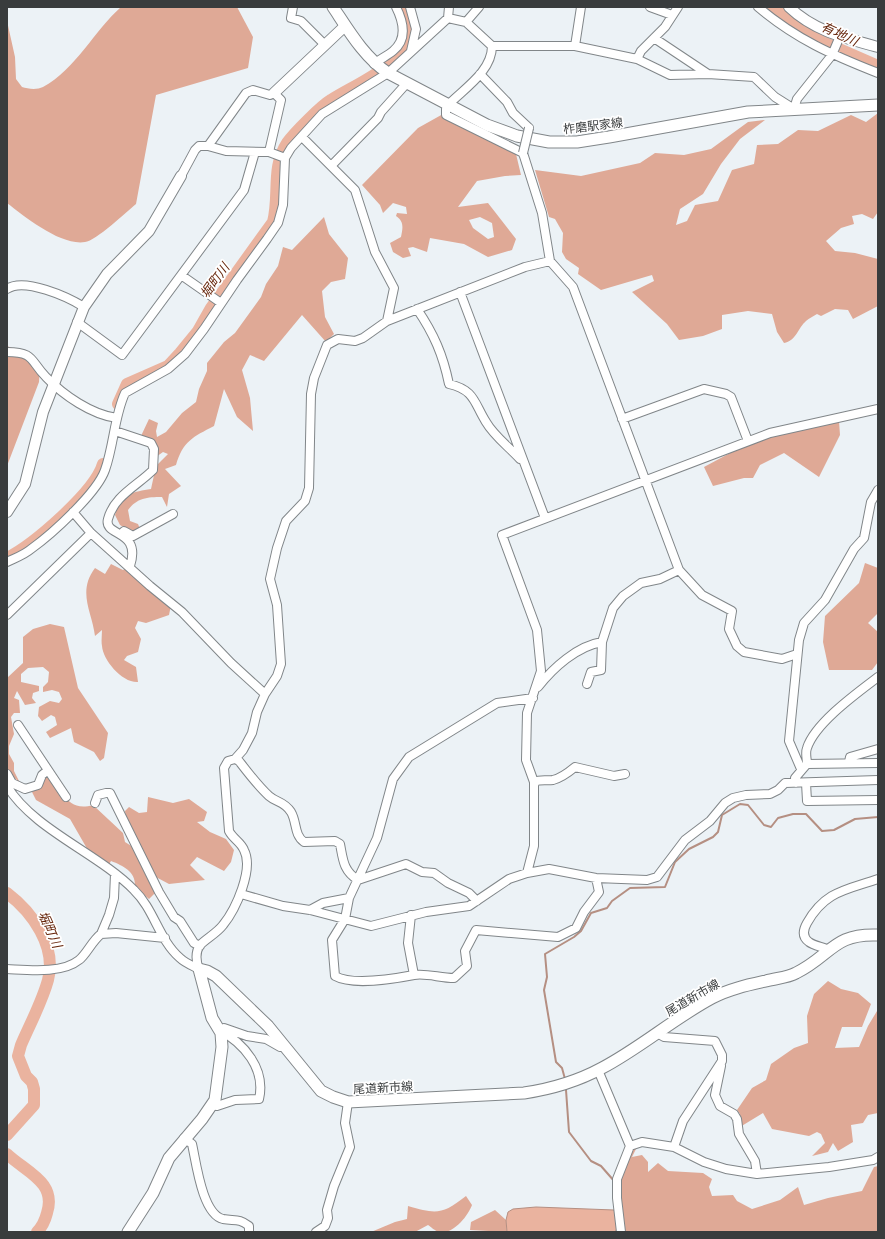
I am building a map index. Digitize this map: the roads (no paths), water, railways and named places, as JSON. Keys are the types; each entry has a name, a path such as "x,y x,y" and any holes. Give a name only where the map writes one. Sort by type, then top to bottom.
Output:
{"main road":[{"name":"柞磨駅家線","path":"333,7 345,26 381,68 488,125 517,136 549,142 577,142 748,112 878,104"},
{"name":"尾道新市線","path":"199,969 216,976 268,1026 321,1091 348,1102 524,1092 547,1089 580,1078 598,1070 711,999 734,989 790,976 809,967 844,939 866,935 878,935"},
{"path":"128,1232 153,1193 169,1158 215,1100 222,1047 222,1033 212,1018 199,969"}],"street":[{"path":"293,7 291,18 301,21 325,45"},
{"path":"381,68 402,39 404,30 402,20 396,7"},
{"path":"410,7 419,39"},
{"path":"448,18 449,7"},
{"path":"466,22 479,7"},
{"path":"575,46 581,7"},
{"path":"650,7 672,15"},
{"path":"637,59 654,38 666,27 678,7"},
{"path":"758,7 798,37 832,55 878,73"},
{"path":"793,9 809,24 840,36 878,47"},
{"path":"7,562 31,550 73,512 94,488 105,472 117,418 125,393 168,369 185,354 204,330 220,303 278,223 283,205 284,158 290,148 322,114 381,68 411,52 419,39 448,18 466,22 492,46 575,46 637,59 670,75 708,74 754,77 775,97 794,109 797,99 832,55 840,36"},
{"path":"208,146 246,93 253,90 270,95 345,26"},
{"path":"404,30 419,39"},
{"path":"654,38 708,74"},
{"path":"492,46 492,54 485,69 449,104 446,109 446,115 523,153"},
{"path":"480,74 529,128 523,153 542,213 550,261 573,287 679,570 702,595 732,611 729,629 737,646 744,652 782,659 797,654"},
{"path":"332,165 378,118 381,112 407,83"},
{"path":"271,153 281,100 274,92"},
{"path":"302,137 356,190 375,252 394,288 387,321"},
{"path":"7,512 26,484 43,412 84,307 107,274 149,231 195,150 199,146 208,146 226,151 271,153 284,158"},
{"path":"77,322 122,355 244,190 255,152"},
{"path":"199,969 196,960 200,946 223,925 241,894 246,866 246,857 244,850 232,838 229,831 224,768 228,761 234,759 243,750 252,733 257,712 265,694 277,676 281,664 277,605 270,579 277,548 286,521 305,501 308,488 311,394 314,378 327,345 338,339 354,341 363,338 387,321 525,267 550,261"},
{"path":"181,275 220,303"},
{"path":"7,289 16,285 38,288 60,295 84,307"},
{"path":"460,292 545,518"},
{"path":"417,309 433,333 445,363 449,384 459,386 467,392 478,404 486,423 520,459 522,458"},
{"path":"7,352 20,352 29,356 45,377 82,406 108,417 117,418"},
{"path":"622,419 704,389 726,394 731,397 748,441"},
{"path":"527,873 534,846 534,782 526,760 527,712 541,671 537,630 502,535 770,433 878,409"},
{"path":"114,431 151,443 154,449 153,470 145,479 124,493 114,507 108,520 108,525 111,530 126,537 131,544 133,555 130,566"},
{"path":"804,766 789,741 797,654 804,623 825,600 854,549 864,538 871,502 878,490"},
{"path":"73,512 92,533 130,566 150,586 182,612 265,694"},
{"path":"119,534 124,532 133,536 173,514"},
{"path":"7,615 92,533"},
{"path":"587,684 591,672 602,670 602,642 613,608 623,596 641,583 660,578 679,570"},
{"path":"596,878 599,892 584,912 576,928 558,937 476,930 465,951 467,966 454,978 441,978 423,973 384,981 342,979 335,976 332,940 345,919 349,898 377,838 393,779 409,757 497,703 534,694 548,674 560,664 591,643 602,642"},
{"path":"796,783 795,778 804,766 806,750 812,736 841,706 878,677"},
{"path":"18,725 47,771 66,797"},
{"path":"849,762 850,757 878,749"},
{"path":"234,759 239,761 261,789 272,798 284,803 292,813 299,838 304,842 335,841 340,844 344,867 351,876 358,880 406,864 422,872 434,873 448,883 469,892 477,901"},
{"path":"804,766 849,762 878,763"},
{"path":"534,782 540,779 553,780 567,774 575,767 614,776 625,774"},
{"path":"7,774 12,783 25,789 38,785 42,775 47,771"},
{"path":"241,894 282,906 310,910 371,926 426,912 460,909 469,906 509,879 527,873 549,869 596,878 647,880 657,877 685,840 710,821 725,804 733,798 746,795 770,794 778,790 785,783 878,780"},
{"path":"806,783 807,800 878,800"},
{"path":"7,786 14,796 34,816 115,874 142,897 165,938 181,958 199,969"},
{"path":"95,803 98,795 110,793 159,892 174,917 180,921 194,943 200,946"},
{"path":"7,969 44,970 72,964 80,960 86,950 100,934 109,915 114,898 115,874"},
{"path":"830,950 810,943 804,937 804,929 809,919 825,899 839,892 878,879"},
{"path":"310,910 323,903 349,898"},
{"path":"411,915 408,943 414,975"},
{"path":"100,934 116,933 165,938"},
{"path":"220,1030 224,1028 247,1036 266,1039 280,1047 285,1047"},
{"path":"212,1105 217,1106 235,1100 259,1099 261,1091 255,1063 246,1049 229,1035 220,1030"},
{"path":"657,1033 664,1037 715,1041 722,1055 715,1095 720,1106 734,1114 737,1118 739,1134 755,1161 757,1174"},
{"path":"674,1147 683,1121 722,1061"},
{"path":"598,1070 630,1146 617,1179 616,1198 621,1232"},
{"path":"316,1232 325,1226 328,1218 327,1210 334,1186 350,1147 345,1123 348,1102"},
{"path":"184,1138 192,1144 201,1190 207,1202 223,1219 242,1221 249,1226 249,1232"},
{"path":"630,1146 642,1142 674,1147 704,1162 726,1169 757,1174 829,1167 873,1160 878,1157"}],"waterway":[{"name":"堀町川","path":"118,404 127,384 168,366 180,353 198,331 211,308 273,222 279,162 282,152 290,139 327,103 383,69 396,59 406,48 411,35 411,22 402,7"},
{"name":"有地川","path":"773,7 802,31 823,42 878,66"},
{"name":"堀町川","path":"7,558 32,542 62,517 88,489 98,476 103,464"},
{"path":"565,1079 562,1068 556,1062 544,990 547,977 545,954 574,937 581,931 591,913 607,908 612,901 630,888 665,887 675,862 689,849 713,837 718,832 722,815 740,804 748,805 764,825 771,827 778,818 793,814 806,814 822,831 834,830 855,819 878,817"},
{"name":"堀町川","path":"7,893 25,910 40,931 46,943 50,967 48,980 39,1005 21,1045 18,1056 26,1076 32,1082 34,1089 34,1105 7,1135"},
{"path":"566,1090 569,1132 591,1161 601,1166 615,1182"},
{"name":"堀町川","path":"7,1154 31,1172 44,1185 48,1193 49,1202 45,1221 37,1232"}]}
